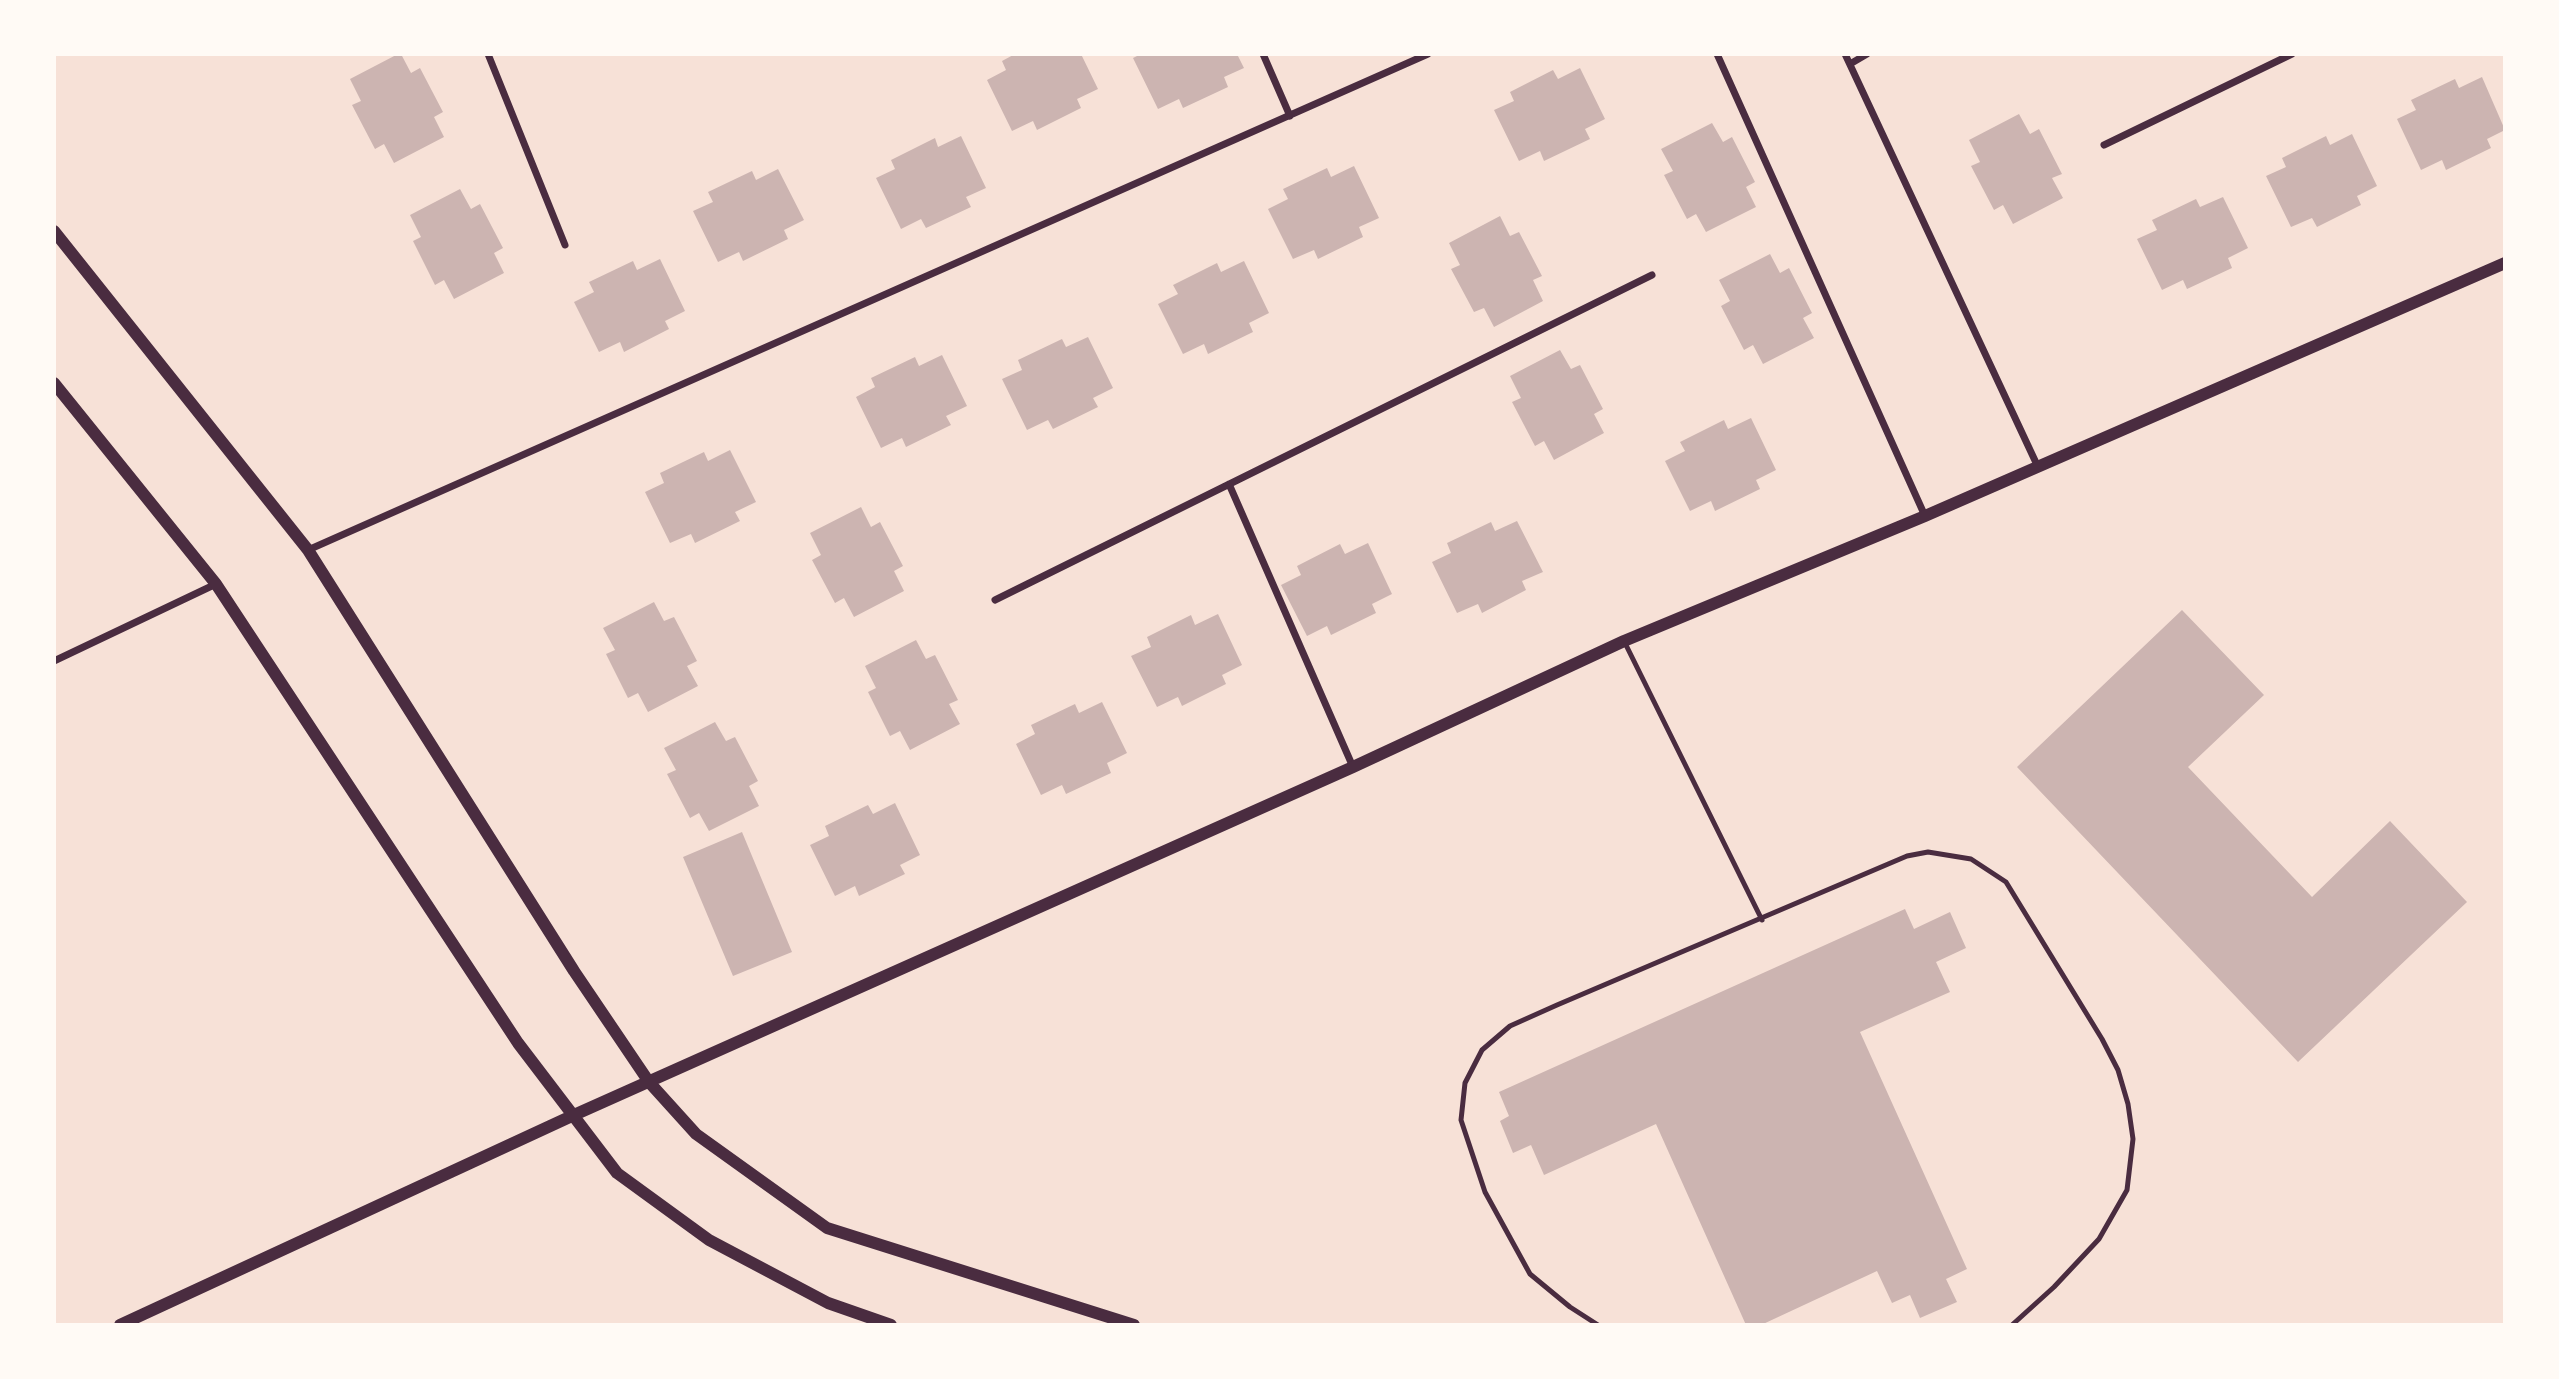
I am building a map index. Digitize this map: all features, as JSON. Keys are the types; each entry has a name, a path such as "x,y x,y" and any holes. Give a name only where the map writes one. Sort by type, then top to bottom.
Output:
{"street":[{"path":"488,54 565,245"},
{"path":"1263,54 1290,116"},
{"path":"309,550 1428,54"},
{"path":"1717,54 1925,516"},
{"path":"1846,54 2038,467"},
{"path":"1850,64 1867,54"},
{"path":"2104,145 2292,54"},
{"path":"54,231 309,550 567,959 649,1082 696,1133 827,1228 1134,1325"},
{"path":"120,1325 574,1115 1353,767 1624,640 1925,516 2505,263"},
{"path":"995,600 1653,275"},
{"path":"54,383 216,584 518,1043 617,1173 709,1240 828,1303 891,1325"},
{"path":"1228,484 1353,767"},
{"path":"54,661 216,584"}],"lane":[{"path":"1624,640 1762,920"},
{"path":"1598,1325 1570,1307 1530,1274 1485,1192 1461,1120 1462,1101 1471,1065 1495,1037 1510,1026 1907,856 1928,852 1970,859 2006,882 2118,1070 2129,1104 2133,1139 2127,1190 2099,1239 2054,1287 2012,1325"}],"building":[{"path":"401,54 411,73 420,68 443,112 434,117 444,137 394,163 384,144 375,149 352,105 361,101 350,79"},
{"path":"1015,54 1081,54 1098,89 1077,99 1081,108 1037,130 1033,121 1012,131 987,80 1006,70 1002,61"},
{"path":"1141,54 1237,54 1244,68 1224,77 1228,87 1183,108 1179,99 1158,109 1133,58"},
{"path":"1580,68 1605,119 1585,129 1590,139 1544,161 1540,151 1519,161 1494,110 1514,101 1510,92 1553,70 1558,79"},
{"path":"2482,77 2505,130 2487,139 2491,148 2446,170 2442,160 2421,170 2397,119 2416,110 2411,100 2455,79 2459,88"},
{"path":"2019,114 2030,134 2039,129 2062,174 2052,178 2063,198 2013,224 2003,205 1994,210 1971,166 1980,162 1969,140"},
{"path":"1712,123 1723,142 1732,137 1755,182 1746,187 1756,207 1706,232 1696,214 1687,219 1664,175 1673,171 1661,149"},
{"path":"2352,134 2377,186 2357,196 2361,205 2317,227 2312,218 2291,227 2266,176 2286,167 2282,158 2326,136 2330,145"},
{"path":"961,136 986,188 966,197 971,207 926,228 921,219 901,229 876,178 895,169 891,160 935,138 938,147"},
{"path":"1354,166 1379,218 1359,227 1363,237 1318,259 1314,250 1293,259 1268,209 1288,199 1283,189 1327,168 1331,177"},
{"path":"778,169 804,220 784,230 788,239 743,261 739,252 718,262 693,211 713,202 708,192 752,171 756,180"},
{"path":"460,189 471,209 480,204 503,248 494,253 504,273 454,299 444,280 435,285 413,241 421,237 410,215"},
{"path":"2223,197 2248,248 2228,258 2232,268 2187,289 2183,280 2162,290 2137,239 2157,230 2152,220 2196,199 2200,207"},
{"path":"1500,216 1510,236 1519,232 1542,276 1533,280 1543,301 1494,327 1484,308 1474,312 1451,269 1460,265 1449,243"},
{"path":"1770,254 1780,273 1789,268 1812,313 1803,318 1814,338 1763,364 1753,345 1744,350 1721,306 1730,301 1719,280"},
{"path":"660,259 685,311 665,321 669,329 624,352 620,342 599,352 574,302 594,292 589,282 633,261 637,270"},
{"path":"1244,261 1269,313 1249,323 1253,332 1208,354 1204,344 1183,354 1158,304 1178,294 1173,285 1217,263 1221,272"},
{"path":"1088,337 1113,388 1093,398 1098,407 1053,429 1048,420 1027,430 1002,379 1022,370 1018,360 1062,339 1066,347"},
{"path":"1560,350 1571,369 1580,365 1603,409 1594,414 1604,433 1554,460 1544,441 1535,446 1512,402 1521,398 1510,376"},
{"path":"942,355 967,406 946,416 951,425 906,447 902,438 881,448 856,397 875,387 871,378 915,357 919,366"},
{"path":"1751,418 1776,470 1756,480 1760,489 1715,511 1711,501 1690,511 1665,461 1685,451 1680,442 1724,420 1728,429"},
{"path":"730,450 756,502 735,512 740,521 695,543 691,534 670,543 645,492 664,483 660,473 704,452 708,461"},
{"path":"861,507 871,527 880,522 903,566 894,571 904,591 854,617 844,598 835,603 812,560 821,555 810,533"},
{"path":"1517,521 1543,572 1522,581 1526,590 1482,613 1478,604 1457,613 1432,562 1451,553 1447,543 1491,522 1495,531"},
{"path":"1368,543 1392,594 1372,604 1376,613 1331,635 1327,626 1307,636 1281,585 1301,575 1297,566 1340,544 1345,554"},
{"path":"654,602 664,621 674,617 697,661 687,666 698,686 648,712 638,693 628,698 606,654 615,650 603,628"},
{"path":"2182,610 2264,695 2188,767 2312,897 2390,821 2467,902 2298,1062 2017,767"},
{"path":"1218,614 1242,665 1222,675 1226,684 1182,706 1178,697 1157,707 1131,656 1151,647 1147,637 1191,615 1195,625"},
{"path":"916,640 926,659 935,655 958,700 949,704 960,724 910,750 900,731 890,736 868,692 876,688 865,666"},
{"path":"1102,702 1127,753 1107,763 1111,773 1066,794 1062,785 1041,795 1016,744 1035,734 1031,725 1075,704 1079,713"},
{"path":"715,722 726,741 735,737 758,781 749,786 759,806 709,831 699,813 690,818 667,774 676,770 664,748"},
{"path":"895,803 920,855 900,865 905,874 859,896 855,886 835,896 810,845 829,836 825,826 868,805 873,814"},
{"path":"742,832 792,952 733,976 683,857"},
{"path":"1905,909 1914,929 1950,912 1966,948 1936,962 1950,992 1860,1032 1967,1269 1946,1279 1957,1302 1920,1318 1910,1295 1892,1303 1877,1271 1761,1325 1746,1325 1656,1124 1544,1175 1531,1145 1513,1153 1500,1121 1509,1116 1499,1092"}]}
